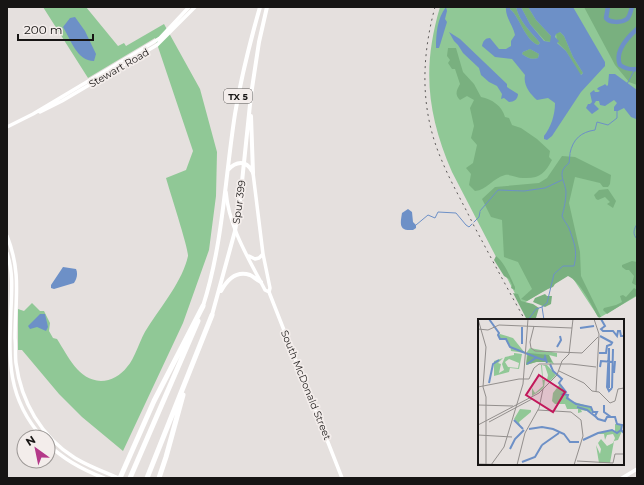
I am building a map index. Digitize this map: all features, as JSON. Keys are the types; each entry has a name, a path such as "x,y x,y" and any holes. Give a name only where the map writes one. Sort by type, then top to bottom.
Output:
{"highway":[{"path":"120,478 154,401 203,306"},
{"path":"130,478 177,371 203,306"},
{"path":"148,475 212,315"},
{"path":"159,478 183,394 212,315"},
{"path":"126,465 128,473 134,478"}],"main road":[{"name":"TX 5","path":"226,187 235,113 241,82 260,7"},
{"name":"TX 5","path":"252,173 252,86 259,42 267,7"},
{"name":"Spur 399","path":"212,315 235,231 252,86"},
{"path":"228,170 236,164 244,163 249,166 252,173"},
{"name":"Spur 399","path":"203,306 216,259 226,187"},
{"path":"218,297 226,282 236,275 249,275 261,282"}],"street":[{"name":"Stewart Road","path":"33,114 160,38 189,7"},
{"name":"Stewart Road","path":"7,127 62,101 157,45 195,7"},
{"name":"South McDonald Street","path":"252,173 263,254 270,288 269,292 342,478"},
{"name":"TX 5","path":"226,187 228,207 235,231"},
{"name":"South McDonald Street","path":"235,231 265,290 269,292"},
{"path":"7,236 13,254 18,281 16,361 21,387 28,404 44,431 66,452 84,463 120,478"},
{"path":"7,253 12,288 9,351 11,372 16,392 24,410 37,429"},
{"path":"247,256 256,259 263,254"},
{"path":"56,451 72,463 104,478"},
{"path":"622,478 637,469"}],"green space":[{"path":"43,7 86,7 118,46 124,43 126,46 164,24 200,89 217,152 216,196 209,250 183,323 123,451 82,417 59,394 22,350 18,350 18,309 24,311 32,303 40,311 44,311 50,323 49,331 53,338 57,339 74,366 86,376 93,380 105,381 122,373 130,363 145,332 177,284 188,256 166,178 186,170 193,151 155,38 88,78"},
{"path":"440,7 637,7 637,296 599,318 570,274 521,305 452,172 437,130 432,110 429,71 434,29"},
{"path":"510,7 516,7 523,22 540,43 538,45 529,38"},
{"path":"521,7 528,7 536,20 551,36 551,42 545,41 530,24"},
{"path":"584,7 637,7 637,85 629,82 615,65"},
{"path":"560,32 564,36 573,57 583,73 580,75 566,51 557,42 556,33"},
{"path":"448,48 456,48 463,72 474,84 481,97 489,99 499,106 505,117 509,118 512,125 521,128 537,139 550,151 549,157 552,160 544,172 538,176 529,178 505,175 475,191 469,185 471,174 466,168 473,163 477,145 471,138 474,126 470,108 474,100 467,96 460,100 457,96 460,84 455,69 452,69 448,63 450,60 447,56"},
{"path":"530,49 539,54 538,58 533,59 522,54"},
{"path":"562,156 575,157 611,175 610,184 608,187 603,187 600,183 575,177 569,203 580,252 581,276 601,317 598,317 577,283 568,276 555,284 553,287 527,301 521,299 532,289 518,262 504,257 502,220 491,217 482,199 495,187 539,183 547,178"},
{"path":"608,189 616,201 613,208 607,204 610,202 605,197 598,200 594,195 599,190"},
{"path":"496,256 507,270 515,290 511,288 512,285 509,279 504,276 494,260"},
{"path":"632,261 637,262 637,286 632,283 634,276 629,270 622,267 622,265"},
{"path":"634,288 637,290 637,295 607,314 603,310 604,308 622,302 620,296 623,295 626,297"},
{"path":"513,293 518,294 521,301 533,304 539,308 536,319 526,319"},
{"path":"545,294 547,296 552,296 551,304 545,307 533,302 535,298"}],"water":[{"path":"446,7 447,11 445,19 447,22 439,48 436,48 439,21"},
{"path":"506,7 510,7 529,38 538,45 540,43 523,22 516,7 521,7 530,24 544,41 550,42 551,36 536,20 528,7 573,7 605,62 605,66 581,92 552,136 547,140 544,139 544,136 552,121 555,103 548,98 537,100 528,89 525,82 525,75 512,59 495,57 482,46 484,40 490,38 499,49 506,49 511,46 511,41 515,35 506,11","holes":["560,32 564,36 573,57 583,73 581,75 566,51 557,43 559,41 555,37 556,34","530,49 539,54 538,58 533,59 522,54"]},
{"path":"75,17 85,31 96,54 94,61 83,58 79,54 63,27 70,18"},
{"path":"449,32 460,39 507,84 507,87 518,94 515,100 509,102 504,98 501,99 502,94 497,86 489,82 481,75 479,68 463,53"},
{"path":"609,74 615,74 637,90 637,123 636,119 631,117 624,108 614,111 614,107 617,103 614,100 605,106 600,105 599,101 596,101 594,104 599,109 592,114 586,108 588,104 592,102 590,93 594,90 595,92 598,92 600,91 597,89 599,87 605,84 607,86 608,85"},
{"path":"408,209 412,212 413,222 416,225 416,228 413,230 403,228 401,224 402,213"},
{"path":"63,267 76,269 77,274 74,283 54,289 51,288 51,285"},
{"path":"40,314 45,314 48,327 46,331 37,327 30,329 28,326"}],"waterway":[{"path":"608,7 606,18 610,21 616,22 627,19 632,7"},
{"path":"637,29 623,45 619,55 620,65 630,69 637,69"},
{"path":"627,84 635,69"},
{"path":"570,153 571,148 578,137 586,132 595,130 597,122 608,125 617,118 617,111"},
{"path":"529,319 536,309 547,303 554,274 563,266 574,266 576,255 575,247 569,228 562,216 566,192 562,173 569,163 570,154"},
{"path":"480,211 498,190 524,191 545,188 562,180"},
{"path":"416,225 428,215 435,218 438,212 456,213 466,225 469,227 472,224"},
{"path":"474,222 479,217 480,212"},
{"path":"637,224 634,232 637,239"},
{"path":"542,307 544,319"}],"railway":[{"path":"435,7 430,26 425,65 426,104 435,142 453,185 524,319"}]}
